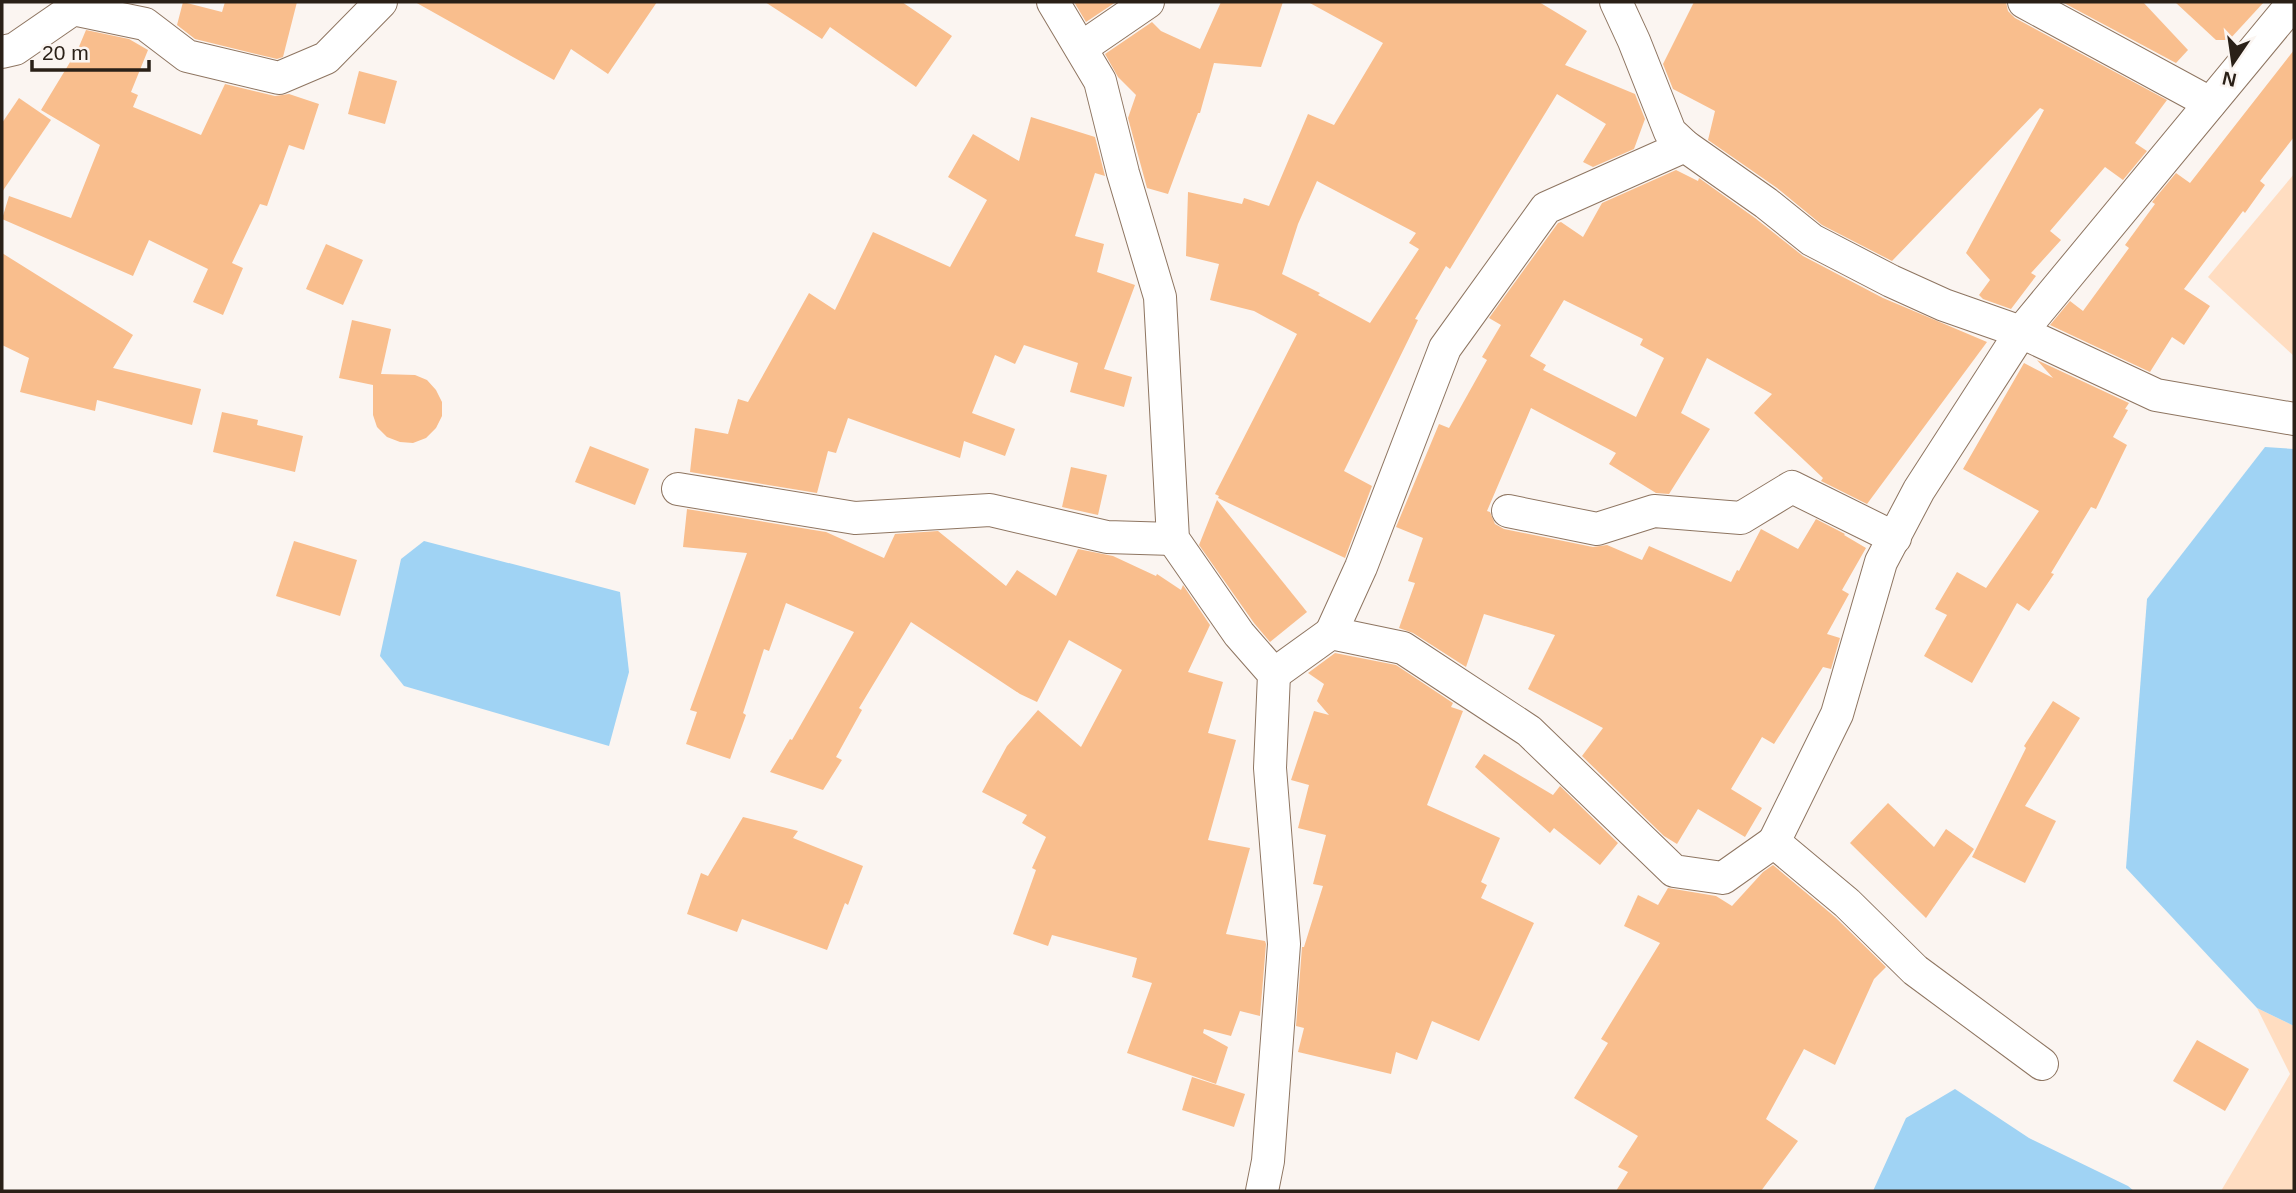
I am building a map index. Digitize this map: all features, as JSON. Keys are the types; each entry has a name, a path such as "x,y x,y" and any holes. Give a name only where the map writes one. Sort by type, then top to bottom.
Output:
{"street":[{"path":"2,52 15,49 73,9 145,24 187,56 279,78 326,58 380,2"},
{"path":"1053,2 1100,81 1160,297 1173,539 1239,634 1274,674 1270,768 1284,944 1268,1161 1262,1191"},
{"path":"1081,48 1148,2"},
{"path":"1616,2 1670,132 1812,240 1891,281 1944,305 2021,332 2155,396 2294,419"},
{"path":"2024,2 2210,103"},
{"path":"1331,633 1403,648 1529,731 1674,871 1723,878 1774,842 1837,714 1881,562 1919,490 2021,332 2294,2"},
{"path":"1274,674 1331,633 1361,567 1445,348 1546,208 1685,146"},
{"path":"1508,511 1597,529 1654,510 1741,518 1793,487 1895,538"},
{"path":"678,489 855,518 990,510 1107,537 1173,539"},
{"path":"1774,842 1847,903 1916,970 2042,1064"}],"shaded area":[{"path":"2294,174 2294,356 2208,277"},
{"path":"2257,1008 2294,1026 2294,1191 2221,1191 2290,1074"}],"water":[{"path":"2265,447 2294,449 2294,1026 2257,1008 2126,868 2147,599"},
{"path":"424,541 620,592 629,672 609,746 404,686 380,656 401,559"},
{"path":"1955,1089 2029,1138 2134,1191 1873,1191 1906,1118"}],"building":[{"path":"183,2 222,12 225,2 297,2 283,57 277,59 195,39 177,25"},
{"path":"415,2 657,2 608,74 571,49 554,80"},
{"path":"765,2 902,2 952,36 916,87 830,27 822,39"},
{"path":"1074,2 1116,2 1086,22"},
{"path":"1221,2 1283,2 1261,67 1214,63 1200,113 1168,194 1147,188 1128,118 1136,95 1118,77 1105,54 1152,22 1161,31 1200,49"},
{"path":"1308,2 1539,2 1587,31 1565,65 1635,94 1645,119 1634,149 1593,167 1583,162 1606,124 1557,94 1450,269 1446,266 1415,319 1418,320 1344,471 1372,486 1345,558 1218,498 1215,494 1297,334 1254,311 1210,300 1219,264 1186,256 1188,192 1242,204 1244,198 1269,206 1308,114 1334,125 1383,43","holes":["1317,181 1416,233 1409,243 1419,249 1370,323 1282,274 1298,224"]},
{"path":"1694,2 2006,2 2008,11 2015,18 2167,100 2135,143 2147,151 2123,180 2105,167 2050,231 2061,240 2031,273 2036,276 2011,309 1979,295 1990,280 1966,253 2044,110 2040,108 1892,261 1822,225 1777,188 1708,140 1715,111 1673,89 1663,64"},
{"path":"2062,2 2143,2 2188,50 2176,63"},
{"path":"2175,2 2264,2 2229,40 2216,40"},
{"path":"86,30 129,39 148,50 131,92 138,95 133,107 201,135 225,84 275,96 289,94 319,104 304,150 289,145 267,206 260,204 232,263 243,268 223,315 193,302 208,269 149,240 133,276 2,219 9,196 71,218 100,145 41,110 78,49"},
{"path":"2294,50 2294,137 2260,181 2265,185 2245,213 2243,211 2184,289 2210,306 2184,345 2172,337 2150,372 2050,325 2070,301 2083,311 2129,248 2125,245 2155,204 2152,202 2176,173 2190,183"},
{"path":"359,71 397,81 385,124 348,114"},
{"path":"19,98 51,120 2,192 2,123"},
{"path":"1031,117 1095,137 1105,176 1095,173 1075,236 1104,244 1097,272 1135,285 1104,369 1132,377 1124,407 1070,392 1078,363 1024,345 1015,364 995,355 972,413 1015,429 1005,456 964,441 960,458 848,418 836,453 828,451 817,493 690,472 695,428 728,434 738,399 748,402 809,293 835,310 873,232 950,267 987,200 948,177 973,134 1019,161"},
{"path":"1676,170 1698,181 1699,178 1803,256 1883,298 1987,342 1867,504 1821,481 1823,478 1754,413 1772,394 1707,358 1681,413 1710,429 1669,494 1656,493 1609,464 1616,453 1531,408 1487,511 1495,524 1504,529 1593,547 1607,545 1642,560 1649,546 1731,582 1761,529 1798,549 1816,519 1866,548 1842,590 1849,594 1827,634 1840,638 1831,669 1823,667 1774,744 1762,737 1731,789 1762,808 1745,837 1698,809 1677,844 1664,836 1582,756 1603,728 1528,689 1555,635 1484,614 1466,667 1413,633 1399,628 1415,583 1408,581 1423,538 1396,527 1439,424 1449,428 1487,360 1482,357 1501,325 1489,318 1558,223 1561,222 1583,237 1602,203","holes":["1564,300 1643,339 1640,345 1664,358 1636,417 1543,370 1546,365 1530,356"]},
{"path":"326,244 363,260 343,305 306,289"},
{"path":"2,253 133,335 113,368 201,389 192,425 97,400 95,411 20,392 29,358 2,345"},
{"path":"352,320 391,329 381,374 415,375 427,380 436,390 442,402 442,416 436,428 426,438 413,443 387,437 377,427 373,415 373,385 339,378"},
{"path":"2037,360 2129,403 2113,437 2127,445 2096,509 2091,507 2051,573 2054,574 2029,611 2017,603 1972,683 1924,656 1947,615 1935,609 1957,572 1986,588 2039,511 1963,469 2024,363 2053,378"},
{"path":"222,412 258,420 257,425 303,436 295,472 213,452"},
{"path":"590,446 649,469 635,505 575,482"},
{"path":"1071,467 1107,475 1098,515 1062,507"},
{"path":"1217,500 1307,612 1270,642 1199,545"},
{"path":"687,509 826,532 884,558 895,534 938,531 1006,586 1017,570 1056,596 1078,549 1113,556 1156,576 1157,574 1181,590 1183,585 1210,625 1188,672 1223,682 1208,733 1236,740 1208,840 1250,848 1226,934 1265,941 1266,944 1260,1016 1240,1011 1231,1036 1204,1029 1203,1033 1228,1047 1216,1084 1127,1053 1152,983 1132,977 1137,958 1052,935 1048,946 1013,934 1036,870 1032,868 1046,837 1022,823 1027,815 982,792 1007,746 1038,710 1081,747 1122,670 1069,640 1037,702 1020,694 911,622 859,708 862,710 836,757 842,760 823,790 770,772 790,739 792,740 854,632 786,603 769,651 764,649 743,713 746,715 730,759 686,744 697,712 690,710 747,553 683,547"},
{"path":"294,541 357,560 340,616 276,596"},
{"path":"1335,653 1396,665 1453,703 1451,707 1463,711 1427,805 1500,838 1481,882 1487,885 1481,898 1534,923 1479,1041 1432,1021 1417,1060 1396,1052 1391,1074 1298,1052 1304,1028 1296,1026 1302,947 1323,886 1313,884 1326,835 1298,828 1309,785 1291,780 1314,711 1329,715 1317,701 1324,684 1308,673"},
{"path":"2053,701 2080,718 2025,806 2056,821 2025,883 1972,857 2026,748 2024,746"},
{"path":"1484,754 1553,795 1560,786 1618,843 1600,865 1554,828 1550,833 1475,767"},
{"path":"1888,803 1934,847 1946,829 1974,849 1926,918 1850,843"},
{"path":"743,817 798,831 793,838 863,866 827,950 742,919 737,932 687,914 701,873 708,876"},
{"path":"1773,865 1835,917 1886,967 1874,979 1835,1065 1804,1049 1766,1119 1798,1141 1761,1191 1616,1191 1628,1172 1618,1167 1638,1136 1574,1098 1608,1043 1601,1039 1660,943 1624,926 1638,895 1658,905 1668,888 1716,896 1732,906 1763,872"},
{"path":"2197,1040 2249,1069 2225,1111 2173,1081"},
{"path":"1192,1077 1245,1094 1234,1127 1182,1110"}]}
